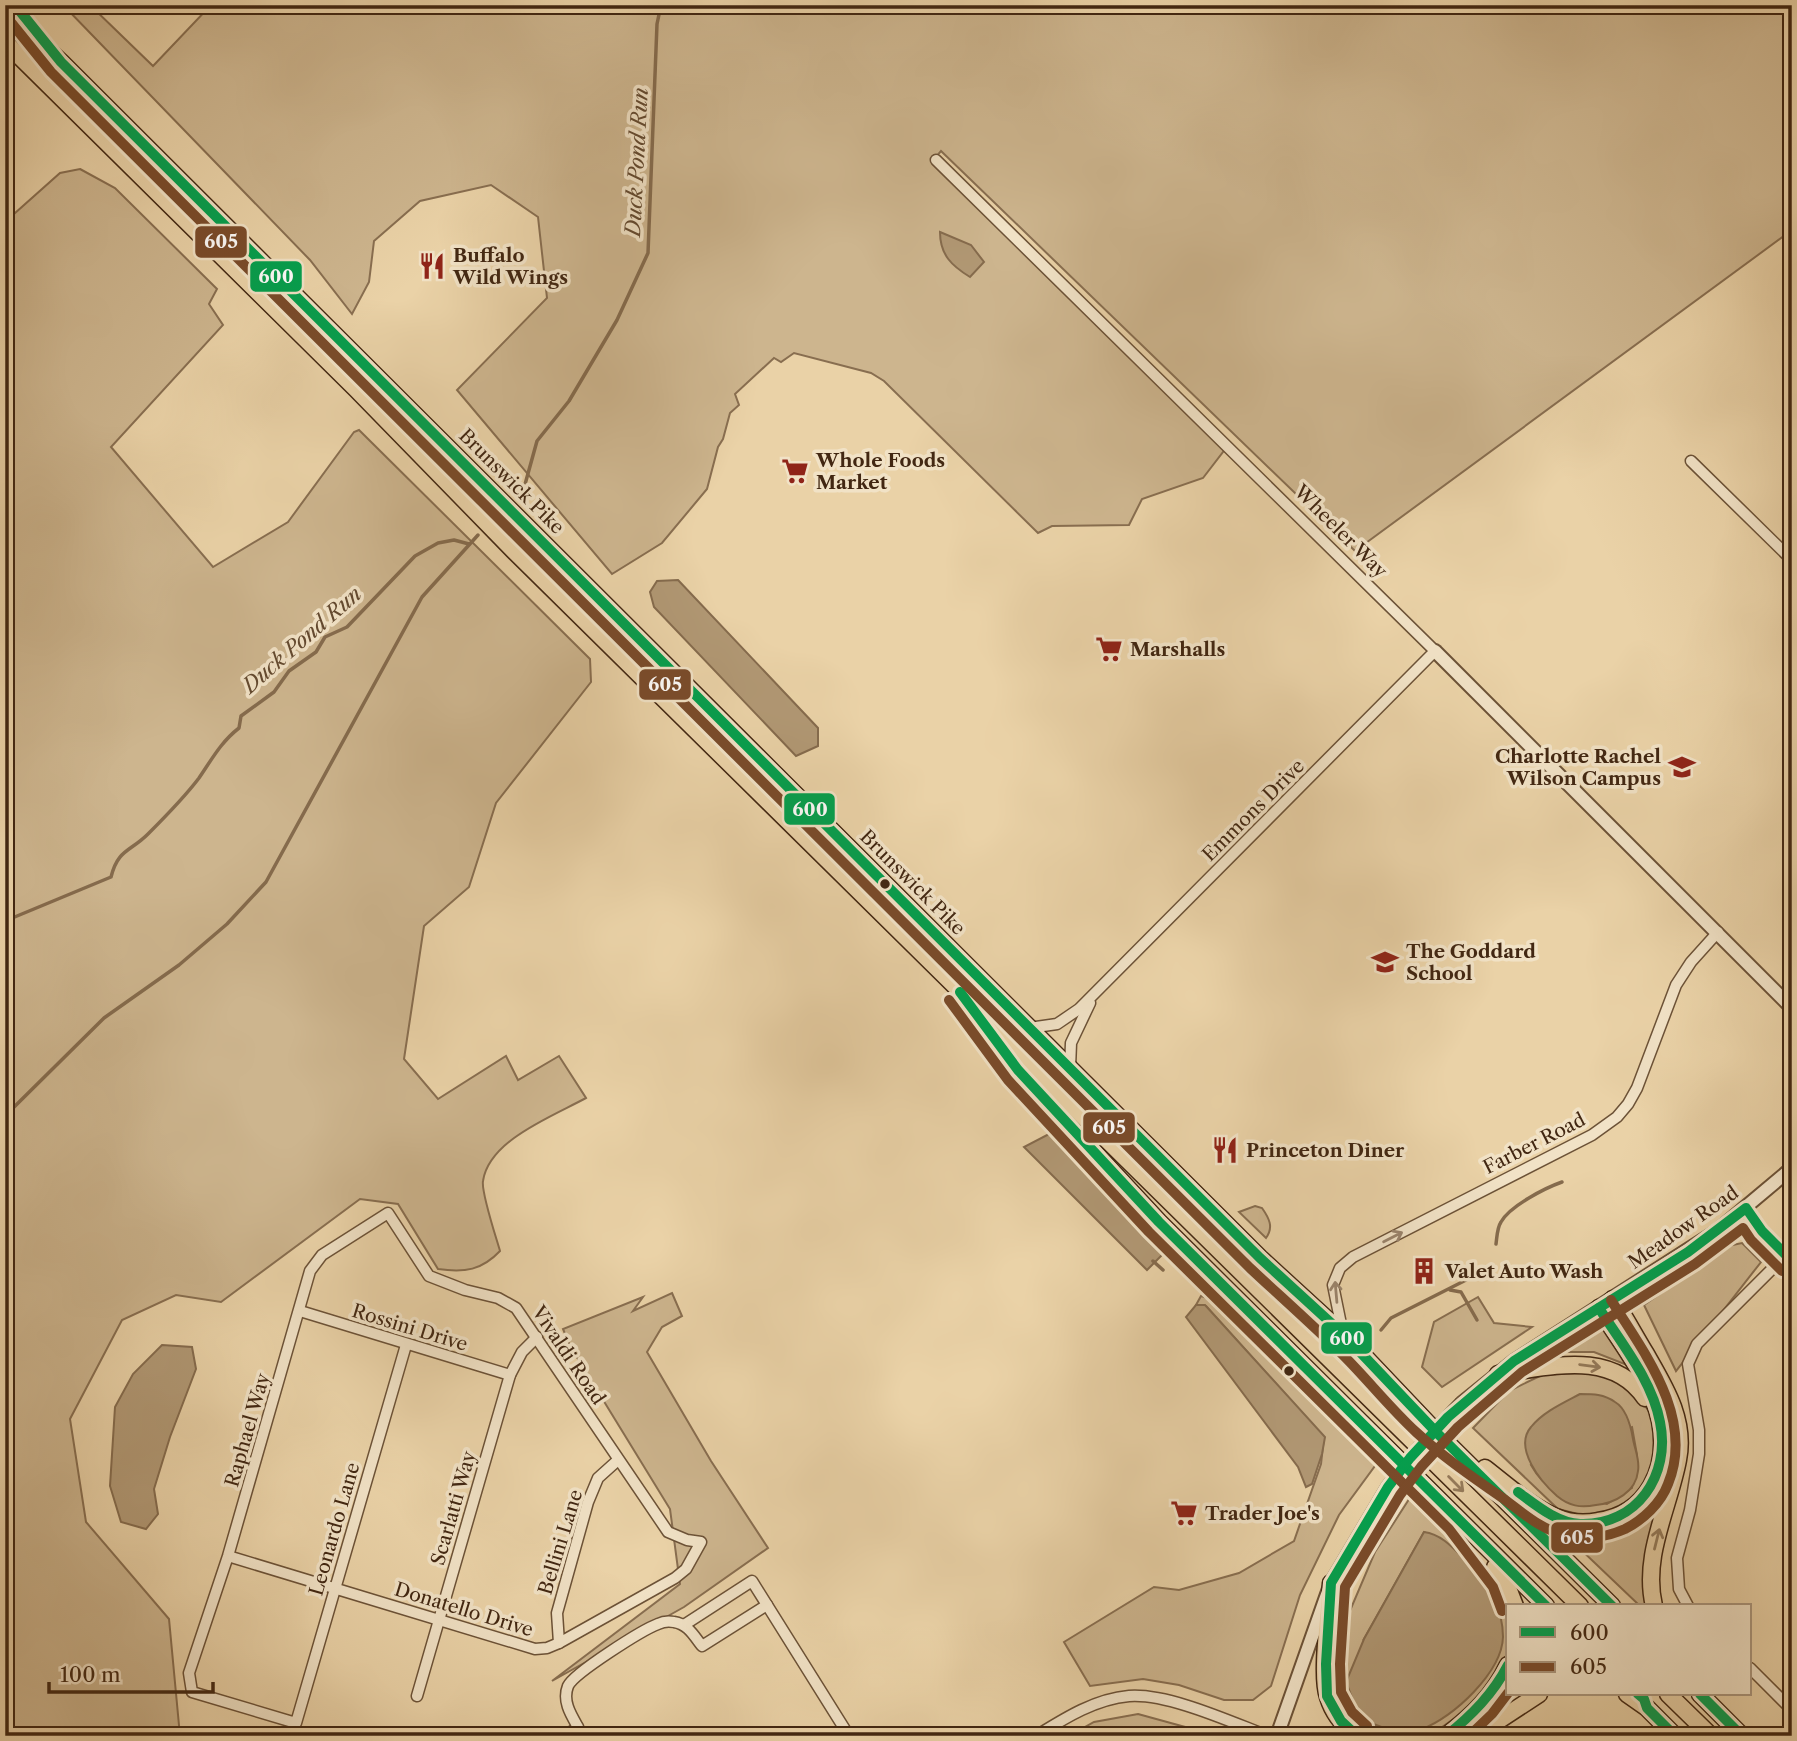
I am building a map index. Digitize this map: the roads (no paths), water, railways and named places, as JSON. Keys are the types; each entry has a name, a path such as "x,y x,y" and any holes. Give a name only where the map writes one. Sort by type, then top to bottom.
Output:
{"highway":[{"path":"15,5 61,62"},
{"name":"Brunswick Pike","path":"5,11 61,62 1260,1258 1343,1334 1437,1433 1610,1604"},
{"path":"5,42 356,389 514,551 956,987 1035,1070 1578,1604"},
{"path":"956,987 1018,1070 1125,1186 1544,1604"},
{"path":"1437,1433 1555,1517 1580,1524 1620,1516 1630,1511 1656,1479 1662,1457 1662,1440 1659,1418 1646,1384 1606,1303"},
{"path":"1606,1303 1664,1384 1675,1408 1678,1458 1652,1564 1654,1604"},
{"path":"1499,1374 1572,1364 1596,1366 1614,1371 1629,1380 1659,1418"},
{"path":"1460,1521 1505,1580 1514,1604"},
{"path":"1331,1583 1326,1664 1327,1696 1341,1721 1357,1736"},
{"path":"1446,1736 1483,1705 1499,1684 1506,1669"},
{"path":"1475,1736 1536,1696"},
{"path":"1630,1696 1647,1708 1675,1736"},
{"path":"1640,1696 1647,1708"},
{"path":"1670,1696 1711,1736"},
{"path":"1702,1696 1742,1736"}],"street":[{"name":"Wheeler Way","path":"936,160 1792,1008"},
{"path":"1691,461 1792,560"},
{"name":"Emmons Drive","path":"1029,1028 1057,1024 1079,1009 1435,652"},
{"name":"Farber Road","path":"1343,1334 1333,1285 1340,1268 1353,1257 1592,1135 1617,1117 1637,1088 1681,976 1718,932"},
{"name":"Emmons Drive","path":"1070,1069 1071,1043 1095,993"},
{"name":"Meadow Road","path":"1277,1736 1331,1583 1388,1488 1425,1441 1462,1403 1514,1360 1717,1231 1792,1168"},
{"name":"Raphael Way","path":"296,1723 192,1692 190,1673 228,1556 310,1271 322,1255 388,1213"},
{"name":"Vivaldi Road","path":"388,1213 429,1276 464,1290 498,1298 516,1308 668,1532 687,1541 701,1542"},
{"path":"1687,1604 1679,1589 1677,1558 1690,1510 1699,1454 1699,1430 1688,1364 1697,1345 1792,1249"},
{"name":"Rossini Drive","path":"300,1311 510,1375"},
{"name":"Scarlatti Way","path":"417,1696 510,1375 522,1352 537,1337"},
{"name":"Leonardo Lane","path":"296,1723 406,1345"},
{"name":"Bellini Lane","path":"559,1643 557,1613 588,1502 598,1478 618,1460"},
{"name":"Donatello Drive","path":"228,1556 535,1649 559,1643 675,1578 686,1569 701,1542"},
{"path":"684,1625 752,1581 849,1736"},
{"path":"565,1736 578,1727 569,1711 566,1696 574,1677 658,1623 676,1622 684,1625 702,1646 767,1605"},
{"path":"1752,1670 1792,1710"},
{"path":"1036,1736 1072,1713 1112,1699 1131,1696 1181,1705 1268,1736"}],"waterway":[{"name":"Duck Pond Run","path":"518,495 524,488 537,441 569,401 617,320 648,253 657,24 661,5"},
{"path":"5,1116 104,1018 179,965 227,924 266,882 422,597 478,535"},
{"name":"Duck Pond Run","path":"5,921 111,877 121,856 148,834 193,785 222,745 239,728 241,716 274,692 289,671 316,652 325,637 347,627 415,556 438,543 454,540 469,544"},
{"path":"1496,1244 1500,1224 1512,1210 1538,1193 1562,1182"},
{"path":"1153,1261 1163,1270"},
{"path":"1381,1330 1391,1318 1470,1278"},
{"path":"1450,1290 1461,1292 1477,1320"}],"place":[{"name":"Buffalo Wild Wings","path":"432,266"},
{"name":"Whole Foods Market","path":"795,471"},
{"name":"Marshalls","path":"1109,649"},
{"name":"Charlotte Rachel Wilson Campus","path":"1682,767"},
{"name":"The Goddard School","path":"1385,962"},
{"name":"Princeton Diner","path":"1225,1150"},
{"name":"Valet Auto Wash","path":"1424,1271"},
{"name":"Trader Joe's","path":"1184,1513"}]}
